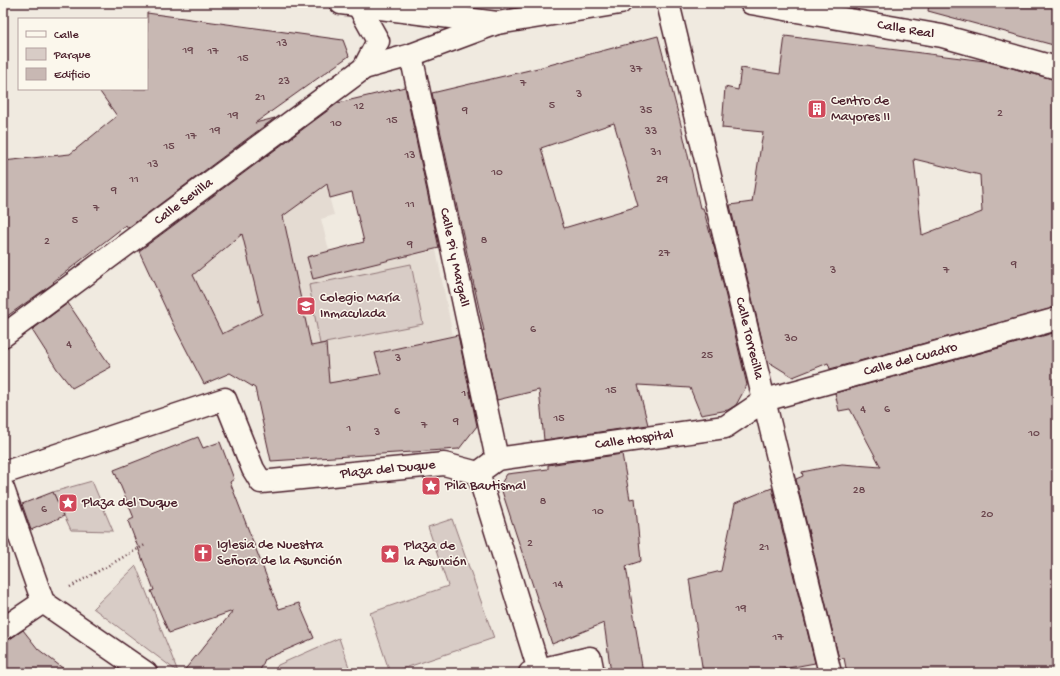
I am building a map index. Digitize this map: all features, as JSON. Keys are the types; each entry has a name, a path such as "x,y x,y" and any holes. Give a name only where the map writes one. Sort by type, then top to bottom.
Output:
{"main road":[{"path":"349,4 498,23 620,3"},
{"name":"Calle Torrecilla","path":"668,3 830,673"},
{"name":"Calle Real","path":"751,3 849,12 1057,68"},
{"name":"Calle Sevilla","path":"349,4 378,41 364,68"},
{"name":"Calle Sevilla","path":"3,336 364,68 411,56 498,23"},
{"name":"Calle Pi y Margall","path":"411,56 497,459"},
{"name":"Calle del Cuadro","path":"765,400 1057,318"},
{"name":"Plaza del Duque","path":"3,473 225,399 253,470 261,482 444,464 478,473"},
{"name":"Calle Hospital","path":"497,459 725,428 765,400"},
{"path":"497,459 478,473 535,672 590,658 593,673"},
{"path":"3,489 43,602 146,673"},
{"path":"3,629 43,602"}],"path":[{"path":"43,602 145,545"}],"shaded area":[{"name":"Colegio María Inmaculada","path":"318,155 334,215 321,219 330,254 341,272 436,250 453,336 375,353 381,374 330,400 335,457 271,461 254,384 235,371 204,384 158,290"}],"green space":[{"path":"411,264 423,324 320,344 309,285"},
{"path":"92,481 113,531 71,530 53,492"},
{"path":"452,519 494,638 390,673 370,613 448,586 428,527"},
{"path":"136,566 178,672 93,608"},
{"path":"339,638 351,673 273,673 278,665"}],"building":[{"path":"929,3 1057,3 1057,46 928,11"},
{"path":"147,13 343,40 349,56 255,123 275,118 128,228 126,225 53,282 54,283 3,319 3,161 70,154 117,116 99,90 148,90"},
{"path":"658,36 681,125 700,208 703,208 713,244 713,242 747,385 736,405 728,410 701,415 690,388 638,385 648,425 544,440 539,390 497,400 482,331 484,331 432,93 538,68","holes":["614,123 638,206 564,228 541,148"]},
{"path":"785,36 985,61 1057,80 1057,307 830,369 828,363 793,377 767,361 730,205 752,202 763,132 722,128 725,87 738,90 741,68 780,74","holes":["914,159 980,175 982,212 922,235"]},
{"path":"405,87 439,248 313,279 307,257 364,242 352,192 330,198 327,184 283,216 311,346 326,343 329,383 381,374 375,353 458,335 477,426 459,449 271,461 255,388 230,373 204,384 172,322 139,251 338,103","holes":["242,234 262,314 222,334 193,275"]},
{"path":"68,303 111,367 72,388 57,369 32,330"},
{"path":"1057,332 1057,673 847,673 844,658 839,659 796,479 803,476 802,472 842,464 881,467 850,409 839,411 835,393"},
{"name":"Iglesia de Nuestra Señora de la Asunción","path":"198,437 203,448 220,442 234,479 230,482 279,609 299,603 314,638 265,659 259,673 182,673 233,611 169,633 151,591 154,590 128,521 134,518 114,470"},
{"path":"622,454 630,499 635,498 641,561 626,566 643,673 611,673 604,623 552,644 500,485 507,474 548,469 548,465"},
{"path":"772,488 815,663 761,673 703,673 689,579 721,571 735,503"},
{"path":"53,492 64,516 31,530 22,504"},
{"path":"23,630 38,649 69,673 3,673 3,641 10,639"}],"place":[{"name":"Centro de Mayores II","path":"817,109"},
{"name":"Colegio María Inmaculada","path":"306,306"},
{"name":"Pila Bautismal","path":"431,486"},
{"name":"Plaza del Duque","path":"68,503"},
{"name":"Iglesia de Nuestra Señora de la Asunción","path":"203,553"},
{"name":"Plaza de la Asunción","path":"390,554"}]}
